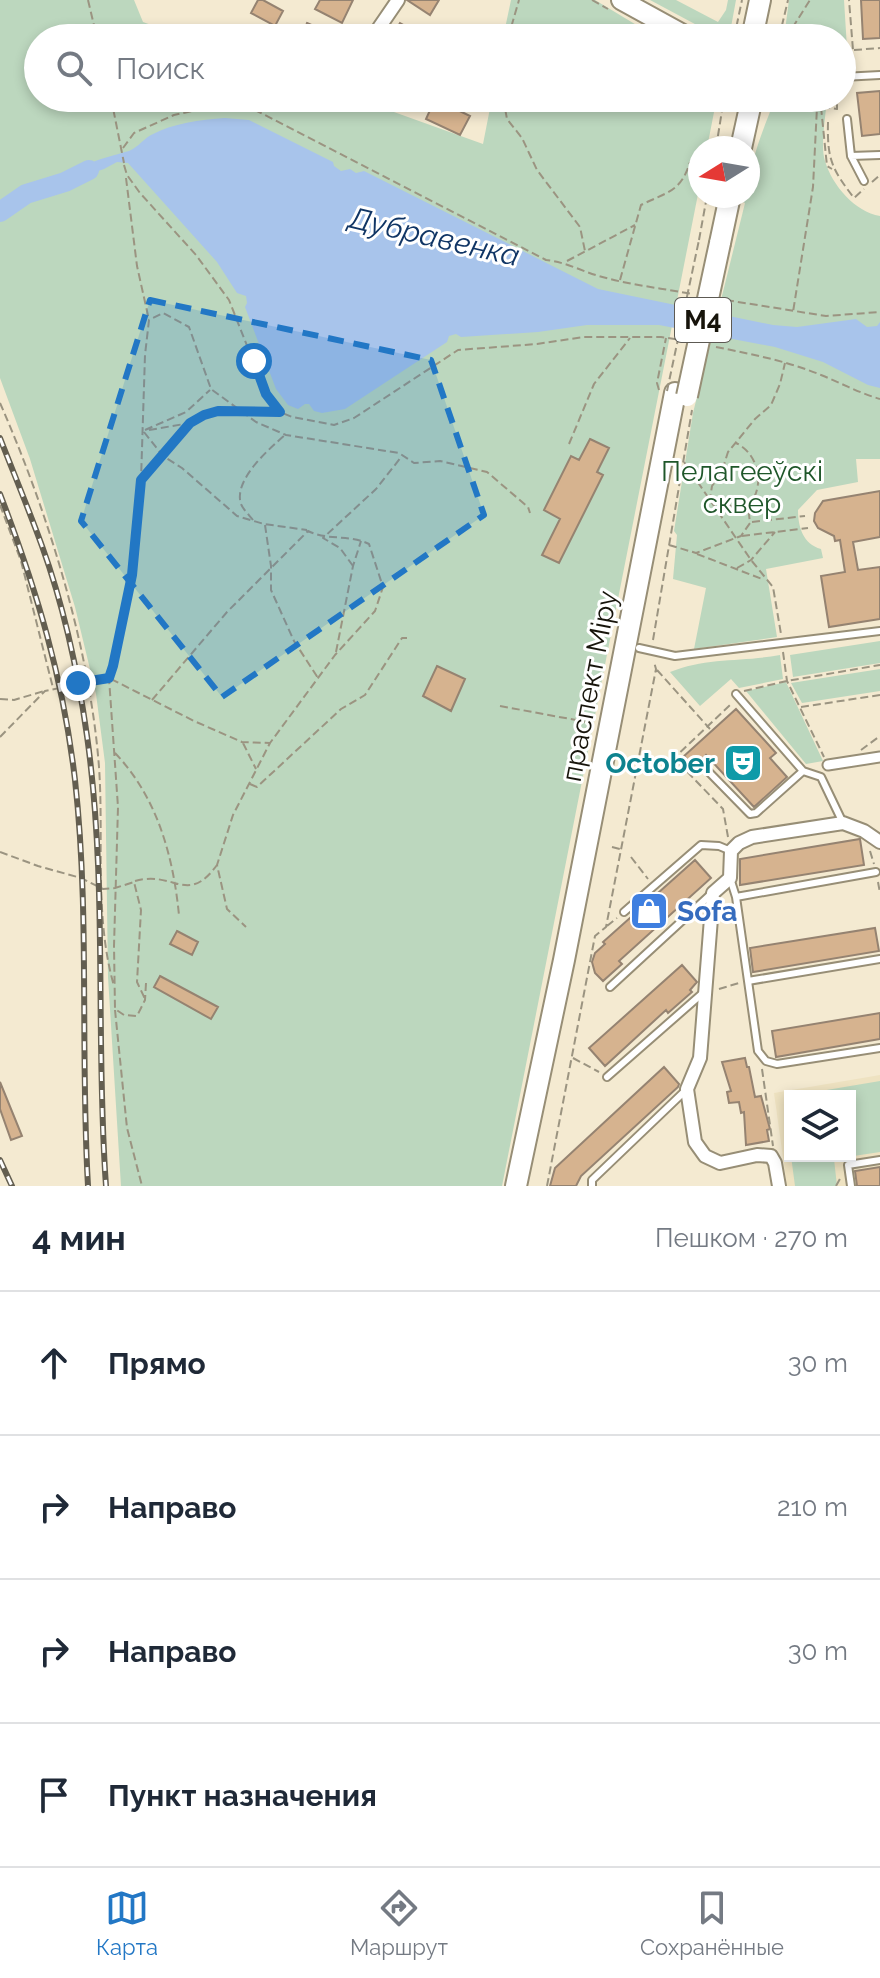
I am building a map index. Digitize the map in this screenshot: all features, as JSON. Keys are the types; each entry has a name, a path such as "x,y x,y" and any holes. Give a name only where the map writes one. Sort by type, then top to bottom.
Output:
{"main road":[{"path":"621,0 665,24"},
{"path":"755,24 760,0"},
{"path":"767,24 771,0"},
{"path":"733,136 738,112"},
{"path":"744,136 749,112"},
{"name":"праспект Міру","path":"516,1186 680,398 716,208"},
{"name":"праспект Міру","path":"709,241 724,208"},
{"name":"праспект Міру","path":"529,1186 645,650 680,398"}],"street":[{"path":"382,24 398,0"},
{"path":"828,765 880,757"},
{"path":"779,1186 771,1156 757,1155 720,1163 705,1156 695,1142 687,1089 700,1058 713,893 730,878 731,851 752,837 843,823 864,831 880,842"}],"lane":[{"path":"856,76 880,75"},
{"path":"847,119 851,156 864,181"},
{"path":"851,156 880,155"},
{"path":"645,650 675,656 880,631"},
{"path":"736,694 803,771 821,777 843,823"},
{"path":"704,767 750,814 756,813 803,771"},
{"path":"624,912 701,845 719,846 731,851"},
{"path":"736,897 876,872"},
{"path":"730,878 736,897 758,1051 766,1061 777,1064 880,1048"},
{"path":"610,987 713,893"},
{"path":"748,981 880,959"},
{"path":"607,1077 704,994"},
{"path":"592,1186 592,1180 687,1089"},
{"path":"851,1186 848,1165 880,1160"}],"path":[{"path":"88,0 94,24"},
{"path":"512,24 519,0"},
{"path":"737,24 742,0"},
{"path":"782,24 788,0"},
{"path":"795,24 810,0"},
{"path":"849,0 851,24"},
{"path":"856,50 880,48"},
{"path":"114,112 123,148 137,266 149,320 141,480 132,575 109,678 118,807 115,1009 127,1128 142,1186"},
{"path":"123,148 134,133 149,124 191,112"},
{"path":"259,112 546,260 566,262 620,282 693,294"},
{"path":"506,112 537,170 580,227 585,251"},
{"path":"718,136 722,112"},
{"path":"793,312 813,187 819,112"},
{"path":"820,112 827,166 854,198 880,175"},
{"path":"828,122 833,170"},
{"path":"124,165 140,193 196,255 229,300 266,394 280,412"},
{"path":"620,282 641,205 673,191 684,180 688,168"},
{"path":"708,208 709,241 680,398 683,461 645,650 656,669 710,729"},
{"path":"566,262 635,225"},
{"path":"724,300 826,316 880,312"},
{"path":"149,320 163,313 189,327 211,389 240,411 286,435 360,445 403,455 414,463 440,461 487,472 528,507 530,513"},
{"path":"144,431 190,423 218,411 280,412 310,422 334,425 354,418 458,350 584,337 666,337 694,342"},
{"path":"569,444 594,384 631,337"},
{"path":"658,375 666,337"},
{"path":"708,345 785,362 880,399"},
{"path":"710,499 712,486 721,474 728,452 771,405 785,362"},
{"path":"144,431 186,412 211,389"},
{"path":"0,403 50,535 87,681 99,766 105,953 115,988"},
{"path":"141,480 190,423"},
{"path":"144,431 163,456 182,468 237,516 308,531 340,548 353,566"},
{"path":"253,521 241,503 241,485 268,449 286,435"},
{"path":"710,499 734,507 748,506 756,497 759,481 750,455 745,447 735,443"},
{"path":"323,538 376,489 403,455"},
{"path":"683,461 734,537 775,588 787,681 828,765"},
{"path":"0,505 21,561 53,688"},
{"path":"741,536 750,523 748,506"},
{"path":"750,523 805,516"},
{"path":"264,524 271,566 271,590 294,641 318,679"},
{"path":"696,553 734,537 808,528"},
{"path":"152,700 271,566 308,531"},
{"path":"736,568 751,560 775,532"},
{"path":"0,852 81,878 103,889 152,877 189,887 206,880 217,865 233,815 270,743 335,655 375,611 383,587 369,544 361,540 323,538"},
{"path":"335,655 361,540"},
{"path":"668,545 766,580"},
{"path":"249,784 257,787 341,709 365,695 402,638 407,638"},
{"path":"787,681 880,665"},
{"path":"606,927 656,669"},
{"path":"0,699 14,700 53,688 109,678 242,742 270,743"},
{"path":"0,737 45,691"},
{"path":"800,707 880,695"},
{"path":"500,706 601,724"},
{"path":"242,742 256,769"},
{"path":"114,752 135,774 157,814 175,883 179,915"},
{"path":"723,809 728,836"},
{"path":"864,831 880,893"},
{"path":"612,847 621,849"},
{"path":"631,857 654,886"},
{"path":"217,865 227,909 246,927"},
{"path":"134,882 141,910 137,982 145,1000"},
{"path":"547,1186 595,936 624,912"},
{"path":"704,994 748,981"},
{"path":"115,1009 124,1015 137,1016 145,1000 146,983"},
{"path":"576,993 584,995"},
{"path":"758,1051 768,1096 775,1163"},
{"path":"572,1057 607,1077"}],"highlighted area":[{"path":"150,300 431,360 484,515 222,697 81,521"}],"shaded area":[{"path":"880,1075 880,1186 787,1186 774,1093 784,1091 784,1162 856,1162 856,1090 792,1090"}],"green space":[{"path":"0,0 134,0 143,22 148,24 24,24 24,112 394,112 483,144 489,112 714,112 709,136 688,136 688,208 695,208 502,1186 121,1186 108,977 105,763 96,694 75,607 30,459 0,378"},
{"path":"511,0 595,0 635,24 506,24"},
{"path":"650,0 676,0 718,22 728,0 736,0 732,24 695,24"},
{"path":"789,0 844,0 846,24 786,24"},
{"name":"Пелагееўскі сквер","path":"770,112 826,112 823,148 828,170 853,203 880,216 880,459 856,459 858,482 817,490 798,510 803,534 810,543 821,549 823,558 766,569 777,637 694,649 706,588 673,579 677,535 674,531 693,413 744,208 760,208 760,140"},
{"path":"880,641 880,663 793,677 790,655"},
{"path":"780,655 783,679 739,688 731,679 700,706 670,672 711,662"},
{"path":"880,669 880,691 802,703 791,683"},
{"path":"786,682 823,761 806,764 746,691"},
{"path":"880,1081 880,1152 856,1156 856,1090 827,1090"},
{"path":"792,1162 834,1162 837,1186 795,1186"}],"water":[{"path":"225,118 249,120 333,162 341,171 364,171 598,289 773,325 797,327 856,319 867,327 877,326 880,322 880,388 823,362 775,347 659,325 587,325 538,332 461,337 456,334 345,409 322,413 314,411 309,404 298,409 288,405 276,389 245,307 246,296 237,293 217,262 128,163 117,162 66,182 84,166 129,151 159,131 187,123"}],"pier":[{"path":"682,302 717,309 711,339 676,332"}],"building":[{"path":"258,0 283,11 276,24 251,13"},
{"path":"320,0 353,0 342,23 315,9"},
{"path":"407,0 439,0 430,15"},
{"path":"861,0 880,0 880,38 863,39"},
{"path":"880,91 880,134 862,136 857,93"},
{"path":"429,112 462,112 470,116 460,135 426,119"},
{"path":"590,439 609,448 597,472 603,475 559,563 542,555 560,519 544,510 571,456 579,460"},
{"path":"880,491 880,537 853,542 858,570 880,567 880,619 829,627 821,576 845,572 840,540 835,541 834,536 818,528 814,521 815,513 823,501"},
{"path":"437,666 465,679 451,711 423,696"},
{"name":"October","path":"736,709 776,753 770,758 787,777 754,807 706,755 694,767 684,756"},
{"path":"860,839 864,865 740,885 740,859"},
{"path":"695,860 711,878 619,961 622,964 603,981 595,973 592,962 595,953 605,944 603,942"},
{"path":"875,928 879,951 753,972 750,948"},
{"path":"177,931 198,942 192,955 170,944"},
{"path":"682,965 697,982 690,990 692,992 668,1013 666,1010 605,1066 589,1048"},
{"path":"160,976 218,1007 211,1019 154,987"},
{"path":"880,1013 880,1039 776,1057 772,1031"},
{"path":"745,1058 755,1097 761,1096 770,1129 767,1130 769,1141 746,1145 744,1112 741,1113 739,1102 729,1103 727,1092 731,1091 722,1062"},
{"path":"664,1067 679,1084 678,1087 581,1176 576,1186 550,1186 555,1168"},
{"path":"0,1082 22,1136 11,1140 0,1109"},
{"path":"880,1167 880,1186 857,1186 855,1171"}],"waterway":[{"name":"Дубравенка","path":"0,212 26,194 65,182 89,170"}],"railway":[{"path":"0,438 57,592 75,664 87,736 97,848 106,1186"},
{"path":"0,494 47,635 75,780 84,932 88,1186"},
{"path":"0,1160 12,1186"}],"place":[{"name":"October","path":"743,763"},
{"name":"Sofa","path":"649,911"}],"route":[{"path":"78,683 109,678 113,666 132,575 141,480 190,423 204,415 218,411 280,412 266,394 254,361"}]}
